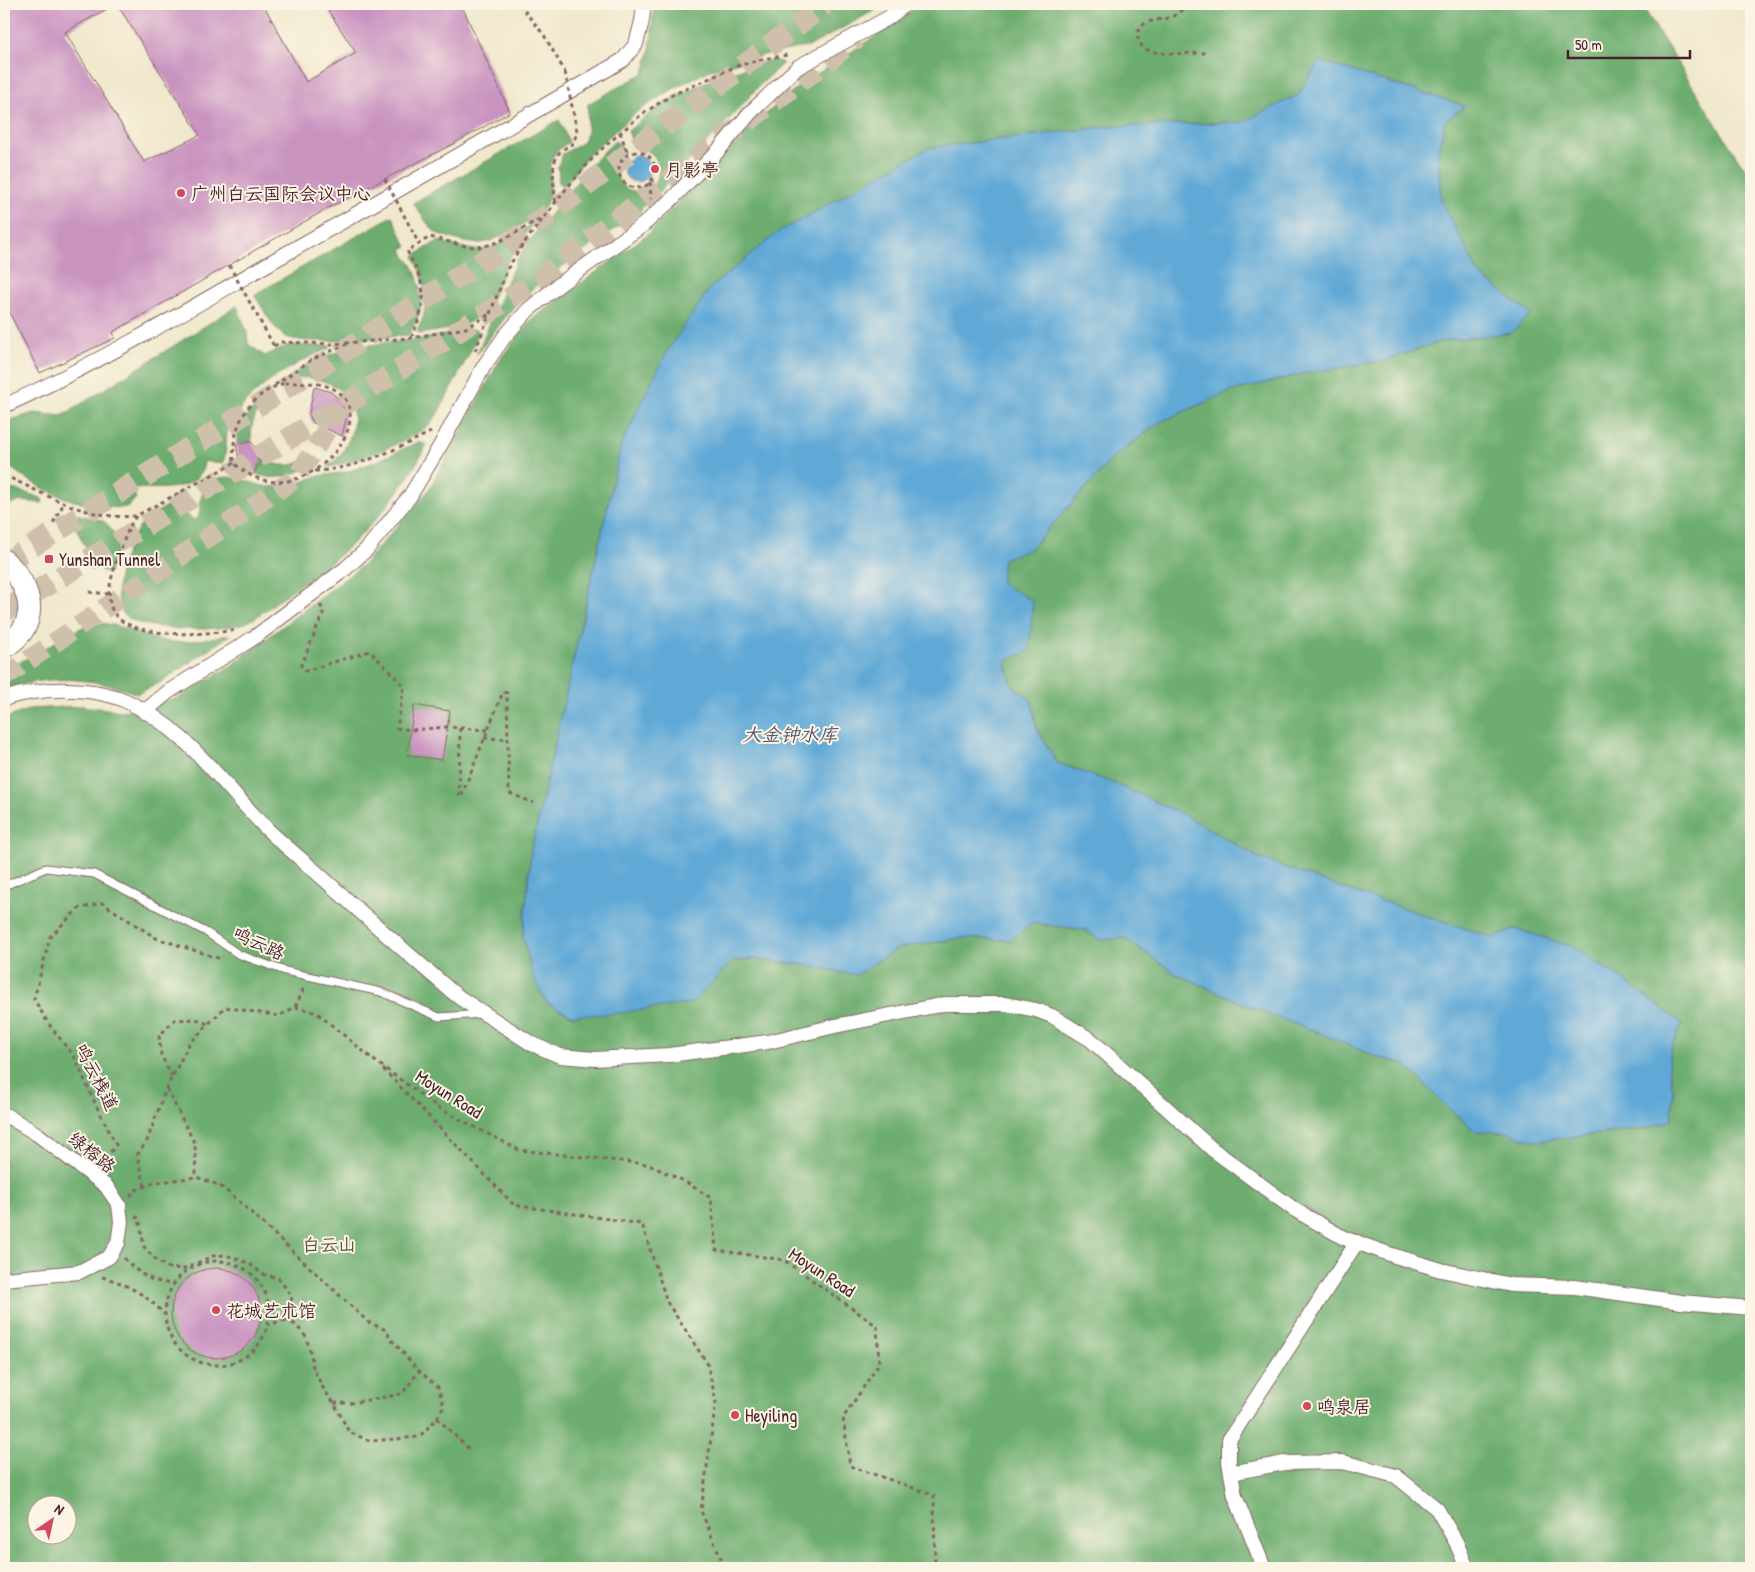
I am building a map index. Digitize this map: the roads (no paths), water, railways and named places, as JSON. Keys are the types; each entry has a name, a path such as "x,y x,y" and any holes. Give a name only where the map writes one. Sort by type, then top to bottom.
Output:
{"highway":[{"path":"4,562 10,565 18,576 30,604 27,622 22,632 4,648"}],"street":[{"path":"4,406 56,382 231,285 623,60 636,44 644,4"},
{"path":"144,712 168,692 255,637 345,569 368,549 410,496 484,366 505,336 528,310 560,284 643,225 672,199 717,152 750,113 798,67 888,18 906,4"},
{"path":"4,699 17,694 72,690 108,696 126,701 169,727 200,757 268,830 460,998 532,1044 560,1056 595,1059 669,1055 768,1042 835,1026 945,1004 1005,1004 1036,1010 1052,1016 1091,1040 1212,1149 1295,1210 1344,1238 1441,1270 1511,1285 1575,1287 1681,1302 1751,1308"},
{"name":"绿榕路","path":"4,1114 37,1134 106,1186 120,1210 121,1222 118,1243 110,1257 79,1272 4,1279"},
{"path":"1264,1568 1235,1496 1231,1473 1229,1440 1357,1242"},
{"path":"1231,1473 1284,1462 1343,1462 1396,1476 1437,1509 1456,1542 1467,1568"}],"lane":[{"name":"鸣云路","path":"4,886 46,868 94,874 206,932 238,954 285,971 381,992 439,1017 485,1014"}],"water":[{"name":"大金钟水库","path":"1319,61 1465,106 1445,121 1438,153 1441,200 1479,274 1531,314 1511,333 1441,341 1387,360 1302,374 1229,392 1160,422 1115,456 1030,549 1003,559 1001,583 1033,601 1029,651 1005,661 1012,685 1032,701 1036,727 1057,763 1113,783 1181,813 1259,858 1342,888 1494,938 1516,929 1571,946 1624,980 1683,1024 1672,1045 1668,1065 1673,1089 1672,1120 1644,1129 1534,1141 1506,1132 1475,1131 1443,1103 1406,1065 1374,1056 1268,1014 1176,974 1125,938 1100,940 1085,930 1033,923 1011,940 960,938 898,948 856,975 806,965 754,959 733,961 692,1003 611,1014 573,1016 547,1003 533,977 523,936 531,851 621,445 666,353 710,288 777,233 928,148 1104,127 1243,122 1298,95"},
{"path":"637,156 646,160 650,169 646,178 637,182 628,178 624,169 628,160"}],"tunnel":[{"path":"4,564 313,371 511,243 825,4"},
{"path":"4,611 341,407 539,279 857,38"},
{"path":"4,677 297,477 341,407"}],"place":[{"name":"月影亭","path":"655,169"},
{"name":"广州白云国际会议中心","path":"181,193"},
{"name":"Yunshan Tunnel","path":"49,559"},
{"name":"花城艺术馆","path":"216,1310"},
{"name":"鸣泉居","path":"1307,1406"},
{"name":"Heyiling","path":"735,1415"}],"park label":[{"name":"白云山","path":"329,1244"}]}
